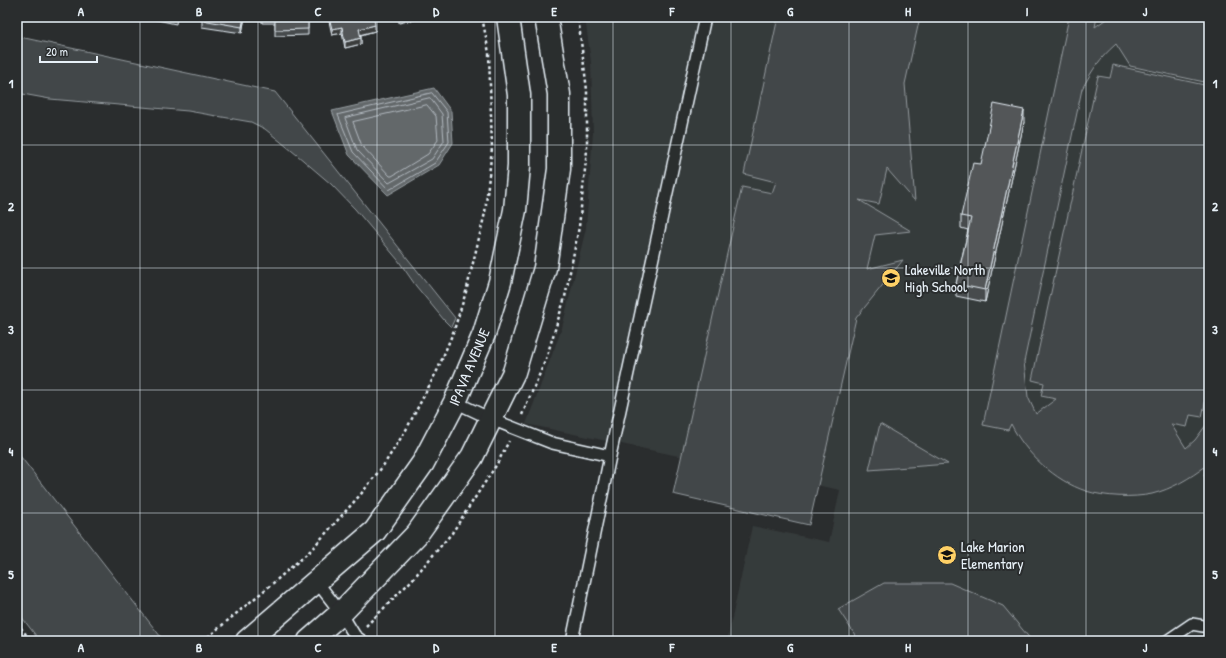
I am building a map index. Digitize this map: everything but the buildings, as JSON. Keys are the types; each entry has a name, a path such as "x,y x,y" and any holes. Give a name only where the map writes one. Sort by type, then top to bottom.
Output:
{"street":[{"name":"IPAVA AVENUE","path":"247,641 375,531 423,463 456,402 484,334 500,282 515,210 519,166 519,95 508,17"},
{"path":"309,641 341,613 418,534 472,457 514,372 545,268 559,169 559,94 546,17"}],"lane":[{"path":"572,641 610,456 705,17"},
{"path":"456,402 491,420 552,443 610,456"},
{"path":"317,582 341,613 355,636 362,641"},
{"path":"1167,641 1192,624 1209,627"}],"path":[{"path":"203,641 310,551 361,494 383,466 406,430 438,369 454,330 466,292 485,213 492,140 489,53 482,17"},
{"path":"17,623 31,641"}],"shaded area":[{"name":"Lakeville North High School","path":"585,17 1209,17 1209,641 727,641 752,526 829,542 840,490 526,424 562,328 586,228 593,133 591,62"},
{"path":"778,17 920,17 905,84 915,201 887,169 879,204 859,200 911,231 875,235 867,269 903,260 856,318 809,525 673,494 742,187 772,193 776,182 744,174"},
{"path":"1069,17 1097,17 1095,27 1109,17 1209,17 1209,83 1130,66 1116,44 1097,65 1082,89 1024,362 1028,397 1036,414 1056,399 1041,396 1044,383 1032,380 1098,76 1110,78 1113,65 1209,86 1209,384 1202,417 1190,415 1187,427 1171,424 1186,448 1195,440 1209,421 1209,477 1204,476 1206,466 1174,486 1152,494 1119,496 1102,495 1086,491 1063,480 1042,465 1024,445 1011,424 1008,430 983,425"},
{"path":"20,37 275,92 455,318 451,327 416,286 398,260 355,209 331,184 265,129 251,122 188,111 50,99 17,93 17,39"},
{"path":"880,424 948,464 869,470"},
{"path":"17,452 164,641 40,641 17,611"},
{"path":"884,583 950,583 1003,606 1032,641 859,641 838,609"}],"water":[{"path":"434,88 451,111 453,143 439,165 388,195 349,155 332,111"}],"place":[{"name":"Lakeville North High School","path":"891,278"},
{"name":"Lake Marion Elementary","path":"947,555"}]}
